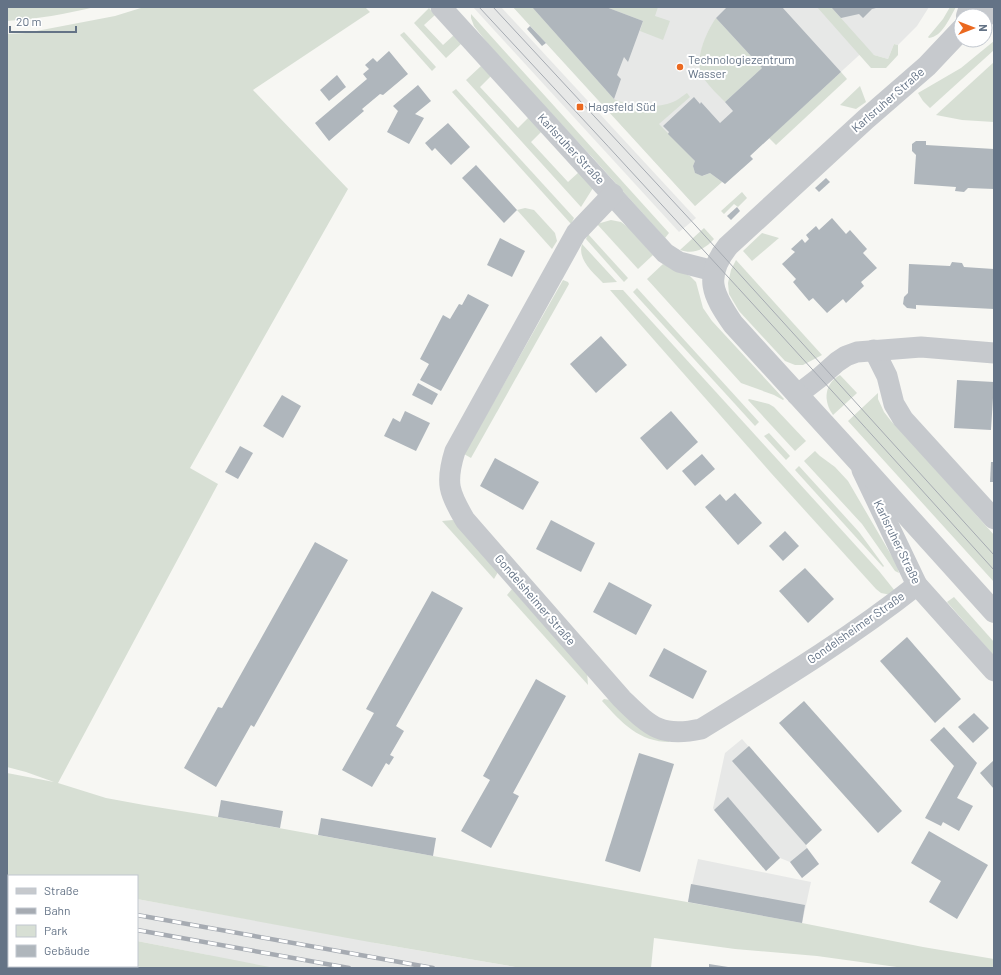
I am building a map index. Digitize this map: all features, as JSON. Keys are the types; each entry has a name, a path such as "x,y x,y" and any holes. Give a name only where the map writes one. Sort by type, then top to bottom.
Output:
{"street":[{"name":"Karlsruher Straße","path":"441,7 613,194 665,253 678,262 714,271"},
{"name":"Karlsruher Straße","path":"953,38 927,66 746,228 721,254 714,271 713,282 717,299 733,324 994,612"},
{"name":"Gondelsheimer Straße","path":"613,194 576,234 455,451 450,469 449,486 454,502 465,520 622,699 645,722 656,728 670,732 684,733 701,729 797,670 917,585"},
{"path":"797,395 837,362 846,356 857,352 921,347 994,353"},
{"path":"874,350 887,376 894,404 903,419 994,519"},
{"name":"Karlsruher Straße","path":"858,461 917,585 994,671"}],"shaded area":[{"path":"473,7 501,7 696,218 679,232"},
{"path":"513,7 929,7 917,26 898,45 894,44 888,59 874,55 867,48 750,155 753,159 742,169 739,166 695,206"},
{"path":"742,739 822,830 806,845 819,864 802,878 790,862 780,858 766,871 713,808 725,753"},
{"path":"698,859 811,882 802,923 688,902"},
{"path":"138,899 325,933 334,929 375,943 521,968 224,968 208,955 138,941"}],"green space":[{"path":"7,7 95,7 51,16 7,21"},
{"path":"144,7 365,7 370,12 253,90 348,189 190,468 218,484 58,783 106,798 218,817 994,959 994,968 904,968 817,956 735,949 654,938 651,968 521,968 375,943 138,899 138,875 7,876 7,773 54,782 7,767 7,34 26,33 115,16"},
{"path":"513,7 532,7 614,99 628,104 659,106 673,102 687,93 690,97 659,124 695,161 693,166 695,173 703,176 710,173 722,182 695,206"},
{"path":"606,7 658,7 655,16 670,21 663,40 640,31 643,21"},
{"path":"817,7 831,7 874,55 888,59 894,44 898,45 898,55 886,68 871,68"},
{"path":"950,7 956,7 953,8 953,12 942,30 934,37 929,38 928,37 943,19"},
{"path":"429,8 435,15 424,25 443,45 454,35 462,43 446,58 414,23"},
{"path":"471,14 669,233 665,238 489,45 474,26"},
{"path":"716,18 762,68 725,102 704,79 699,65 705,39"},
{"path":"404,32 436,67 432,71 400,35"},
{"path":"994,41 994,50 930,108 923,101 918,93 961,68 985,48 993,48"},
{"path":"994,62 994,122 962,120 936,115"},
{"path":"481,66 491,76 480,87 518,128 529,117 542,131 531,142 568,182 579,172 593,188 581,207 466,80"},
{"path":"841,72 847,79 776,145 769,138"},
{"path":"860,86 866,102 856,109 840,105"},
{"path":"456,89 574,218 571,224 452,92"},
{"path":"742,192 747,198 738,207 734,204 724,214 721,211"},
{"path":"525,208 534,210 555,233 557,241 552,249 517,210"},
{"path":"611,220 621,222 629,228 653,255 638,269 597,224"},
{"path":"704,228 714,239 711,243 695,251 690,252 680,250"},
{"path":"762,233 779,238 752,261 743,251"},
{"path":"588,234 628,278 624,282 586,239"},
{"path":"582,244 617,282 603,283 587,266 582,255"},
{"path":"736,260 822,355 803,365 795,365 785,361 739,311 729,294 728,283 731,270"},
{"path":"663,264 690,276 696,282 703,308 712,321 784,399 783,400 774,395 741,383 647,279"},
{"path":"563,280 569,284 471,458 464,454"},
{"path":"637,288 759,422 755,426 633,292"},
{"path":"610,290 623,290 879,571 895,591 891,595 881,593 876,589 771,473"},
{"path":"840,375 857,393 833,415 828,404 827,393 831,383"},
{"path":"878,393 878,399 884,412 891,421 994,535 994,582 848,421"},
{"path":"748,400 769,404 774,407 806,441 795,451"},
{"path":"769,433 790,456 786,460 764,436"},
{"path":"815,451 835,467 848,481 897,565 899,573 895,571 862,524 804,461"},
{"path":"799,466 859,532 884,566 883,567 795,470"},
{"path":"453,520 498,572 494,579 442,521"},
{"path":"512,589 587,672 588,685 507,595"},
{"path":"954,597 994,642 994,656 947,602"},
{"path":"604,699 610,700 670,742 649,739 632,730 624,724 602,701"},
{"path":"8,917 8,967 58,967 7,968"},
{"path":"138,941 275,968 146,968 138,967"}],"building":[{"path":"532,7 606,7 643,21 628,62 624,57 617,75 621,79 614,99"},
{"path":"727,7 782,7 841,72 750,156 753,159 725,184 710,173 702,176 695,173 693,166 695,161 668,134 669,132 663,126 694,97 700,104 701,102 720,123 733,111 725,102 762,68 716,18"},
{"path":"831,7 876,8 872,9 863,18 859,14 841,18"},
{"path":"530,26 546,43 542,46 527,29"},
{"path":"389,51 408,74 383,95 380,94 362,109 364,111 329,141 315,123 367,79 363,74 369,69 365,65 373,58 377,62"},
{"path":"337,75 346,87 329,101 320,90"},
{"path":"418,85 431,101 415,114 424,118 409,144 387,132 398,111 393,106"},
{"path":"448,123 470,147 451,165 435,148 432,151 425,143"},
{"path":"916,141 926,141 926,145 994,149 994,189 968,188 964,192 955,191 956,187 914,184 916,155 912,151 912,144"},
{"path":"476,165 517,210 504,223 462,178"},
{"path":"826,178 830,182 819,192 815,188"},
{"path":"737,207 740,211 731,220 727,216"},
{"path":"832,218 846,234 850,230 867,249 863,253 877,268 861,282 864,286 846,303 843,299 827,313 813,298 809,301 793,282 796,279 782,264 795,252 791,249 802,239 805,243 809,239 806,235 816,226 819,230"},
{"path":"500,238 525,251 512,277 487,265"},
{"path":"952,262 962,263 964,267 994,269 994,309 916,305 916,309 907,308 903,304 904,297 908,293 909,264 950,266"},
{"path":"468,294 489,305 441,391 420,380 429,364 420,359 443,315 450,319 459,304 462,305"},
{"path":"601,336 627,365 596,393 570,364"},
{"path":"957,380 994,382 991,430 954,428"},
{"path":"418,383 438,394 432,405 412,395"},
{"path":"282,395 301,406 283,438 263,426"},
{"path":"405,411 430,423 416,451 384,436 393,418 400,422"},
{"path":"671,411 698,442 667,470 640,438"},
{"path":"240,446 253,453 238,479 225,472"},
{"path":"702,454 715,469 695,486 682,471"},
{"path":"495,458 539,482 523,510 480,486"},
{"path":"991,462 994,462 994,482 990,482"},
{"path":"735,493 762,523 738,545 705,507 720,494 726,501"},
{"path":"551,520 595,543 581,572 536,549"},
{"path":"785,531 799,546 783,561 769,546"},
{"path":"315,542 348,560 254,727 251,725 216,787 184,768 218,707 222,708"},
{"path":"805,568 834,599 808,623 779,591"},
{"path":"609,582 652,605 636,635 593,612"},
{"path":"432,591 463,608 396,726 404,731 390,755 394,757 389,765 386,763 372,787 342,770 374,713 366,709"},
{"path":"907,637 961,699 935,723 880,661"},
{"path":"664,648 707,671 693,699 649,676"},
{"path":"536,679 566,696 513,793 519,796 491,848 461,831 490,780 483,776"},
{"path":"804,701 902,811 878,833 779,723"},
{"path":"974,713 989,728 973,743 958,727"},
{"path":"944,727 977,763 957,798 973,806 959,831 943,822 941,826 925,818 954,766 930,740"},
{"path":"749,746 822,830 806,845 732,761"},
{"path":"639,753 674,764 640,872 605,861"},
{"path":"994,760 994,789 980,773"},
{"path":"728,797 780,858 766,871 714,810"},
{"path":"221,800 283,811 280,828 218,817"},
{"path":"321,818 436,838 433,856 318,835"},
{"path":"929,831 988,865 957,919 929,902 941,881 911,863"},
{"path":"807,848 819,864 802,878 790,862"},
{"path":"691,884 805,905 802,923 688,902"},
{"path":"709,964 728,967 728,968 709,968"}],"tram line":[{"path":"479,7 738,287 994,570"},
{"path":"493,7 696,226 994,555"}],"railway":[{"path":"138,915 433,968"},
{"path":"138,930 349,968"}],"place":[{"name":"Technologiezentrum Wasser","path":"680,67"},
{"name":"Hagsfeld Süd","path":"580,107"}]}
